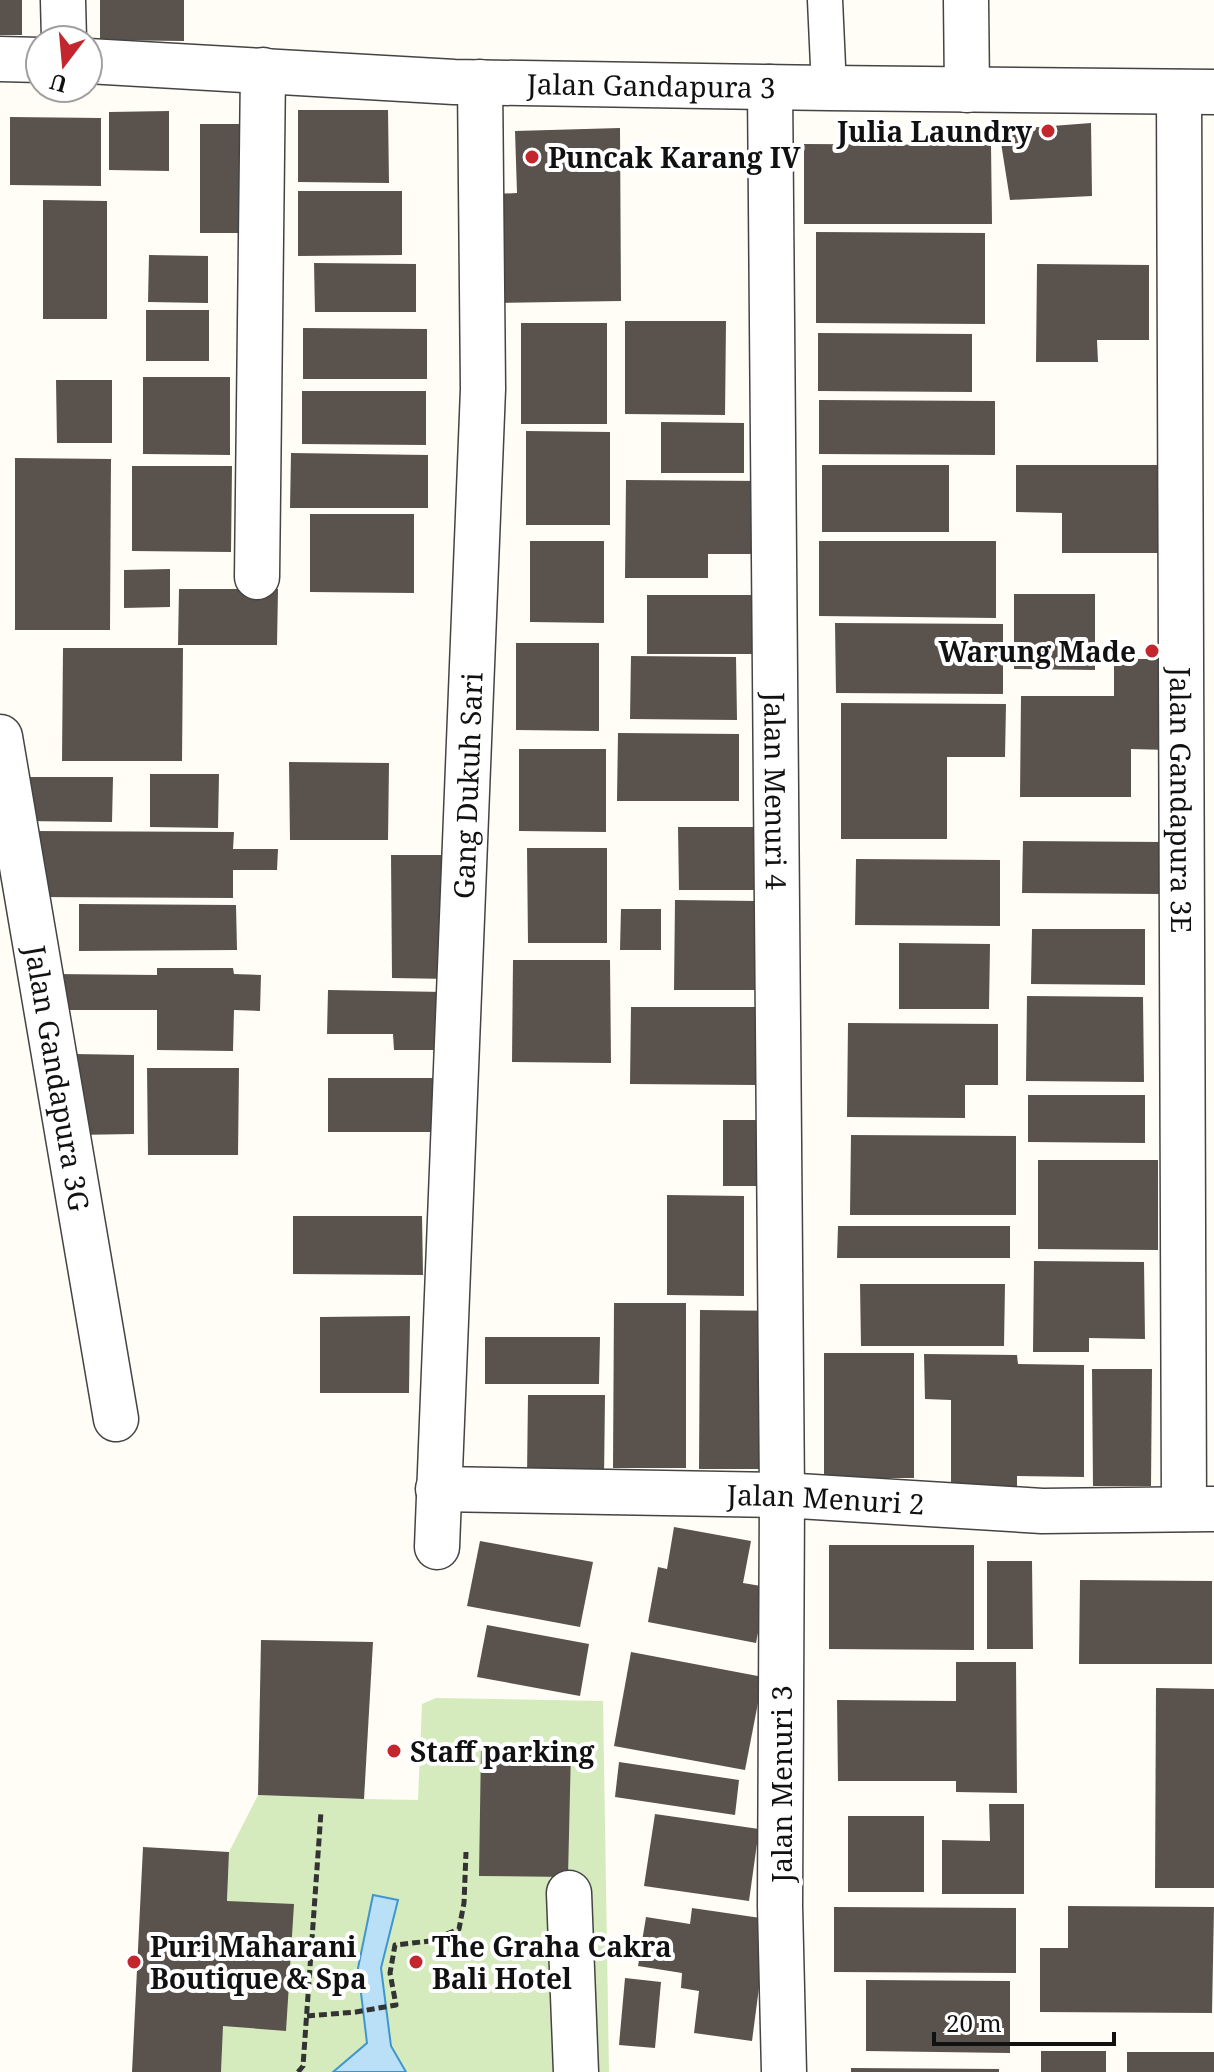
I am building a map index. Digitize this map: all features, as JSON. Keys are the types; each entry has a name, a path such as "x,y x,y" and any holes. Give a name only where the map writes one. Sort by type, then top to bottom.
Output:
{"street":[{"path":"63,0 64,24"},
{"path":"966,0 967,90"},
{"path":"0,59 24,60"},
{"name":"Jalan Gandapura 3","path":"104,62 480,82 1197,92"},
{"path":"257,577 263,70"},
{"name":"Gang Dukuh Sari","path":"437,1547 483,389 480,82"},
{"name":"Jalan Menuri 4","path":"770,87 782,1495"},
{"name":"Jalan Gandapura 3E","path":"1197,92 1199,1509"},
{"name":"Jalan Gandapura 3G","path":"0,737 116,1419"},
{"name":"Jalan Menuri 2","path":"438,1489 782,1495 1042,1511 1199,1509"},
{"name":"Jalan Menuri 3","path":"782,1495 780,1906 784,2072"},
{"path":"569,1893 576,2072"}],"lane":[{"path":"825,0 829,88"}],"path":[{"path":"298,2072 303,2066 321,1812"},
{"path":"307,2016 396,2005 390,1973 395,1945 430,1941 459,1929 464,1903 466,1852"}],"green space":[{"name":"The Graha Cakra Bali Hotel","path":"436,1698 603,1701 609,2072 221,2072 229,1852 258,1795 418,1800 422,1704"}],"water":[{"path":"373,1895 398,1900 381,1968 391,2046 406,2072 333,2072 367,2043 358,1968"}],"building":[{"path":"0,0 22,0 22,35 0,35"},
{"path":"100,0 184,0 184,41 104,40 104,24 100,24"},
{"path":"298,110 388,110 389,183 298,182"},
{"path":"169,111 169,171 109,170 109,112"},
{"path":"10,117 101,118 101,186 10,185"},
{"path":"1091,123 1092,196 1010,200 999,130"},
{"path":"200,124 253,124 253,233 200,233"},
{"path":"620,128 621,301 495,303 494,194 517,193 515,131"},
{"path":"804,144 991,145 992,224 804,224"},
{"path":"298,191 402,191 402,255 298,256"},
{"path":"43,200 107,201 107,319 43,319"},
{"path":"816,232 985,233 985,324 816,323"},
{"path":"149,255 208,256 208,303 148,302"},
{"path":"314,263 416,264 416,312 315,312"},
{"path":"1037,264 1149,265 1149,340 1097,340 1098,362 1036,362"},
{"path":"146,310 209,310 209,361 146,361"},
{"path":"625,321 726,321 725,415 625,414"},
{"path":"521,323 607,323 607,424 521,424"},
{"path":"303,328 427,329 427,379 303,379"},
{"path":"818,333 972,334 972,392 818,391"},
{"path":"143,377 230,377 230,455 143,454"},
{"path":"56,380 112,380 112,443 57,443"},
{"path":"302,391 426,391 426,445 302,444"},
{"path":"819,400 995,401 995,455 819,454"},
{"path":"661,422 744,423 744,473 661,473"},
{"path":"526,431 610,432 610,525 526,525"},
{"path":"291,453 428,455 428,508 290,508"},
{"path":"15,458 111,459 110,630 15,630"},
{"path":"822,465 949,465 949,532 822,532"},
{"path":"1016,465 1158,465 1159,553 1062,553 1062,513 1016,512"},
{"path":"132,466 232,466 231,552 132,551"},
{"path":"626,480 763,481 763,554 708,554 708,578 625,578"},
{"path":"310,514 414,514 414,593 310,592"},
{"path":"530,541 604,541 604,623 530,622"},
{"path":"819,541 996,541 996,618 819,616"},
{"path":"170,569 170,607 124,608 124,570"},
{"path":"179,589 278,589 277,645 178,645"},
{"path":"1014,594 1095,594 1095,670 1014,669"},
{"path":"647,595 757,595 757,654 647,654"},
{"path":"835,623 1003,624 1003,694 836,693"},
{"path":"516,643 599,643 599,731 516,730"},
{"path":"63,648 183,648 182,761 62,761"},
{"path":"631,656 736,657 737,720 630,719"},
{"path":"1114,659 1170,659 1169,750 1131,749 1131,797 1020,797 1021,696 1114,696"},
{"path":"841,703 1006,704 1005,757 947,757 947,839 841,839"},
{"path":"618,733 739,734 739,801 617,801"},
{"path":"519,749 606,749 606,832 519,831"},
{"path":"289,762 389,763 388,840 290,840"},
{"path":"150,774 219,774 218,828 150,827"},
{"path":"23,777 113,777 112,822 22,821"},
{"path":"678,827 764,827 765,890 679,890"},
{"path":"32,831 234,832 233,849 278,849 277,870 233,870 233,898 32,897"},
{"path":"1023,841 1162,842 1163,894 1022,893"},
{"path":"527,848 607,848 607,943 528,943"},
{"path":"391,855 451,855 451,979 392,978"},
{"path":"856,859 1000,860 1000,926 855,925"},
{"path":"675,900 757,901 757,990 674,990"},
{"path":"79,904 236,905 237,950 79,951"},
{"path":"621,909 661,909 661,950 620,950"},
{"path":"1032,929 1145,929 1145,985 1031,984"},
{"path":"899,943 990,944 989,1009 899,1009"},
{"path":"513,960 610,960 611,1063 512,1062"},
{"path":"157,968 233,968 234,974 261,975 260,1011 234,1010 233,1051 157,1050 157,1010 52,1010 52,974 157,975"},
{"path":"328,990 445,992 445,1050 394,1050 393,1034 327,1034"},
{"path":"1027,996 1143,997 1144,1082 1026,1081"},
{"path":"631,1007 756,1007 756,1085 630,1084"},
{"path":"848,1023 998,1024 998,1085 965,1085 965,1118 847,1117"},
{"path":"74,1054 134,1055 134,1134 74,1135"},
{"path":"147,1068 239,1068 238,1155 148,1155"},
{"path":"328,1078 440,1078 440,1132 328,1132"},
{"path":"1028,1095 1145,1095 1145,1143 1028,1142"},
{"path":"723,1120 775,1120 774,1186 723,1186"},
{"path":"851,1135 1016,1136 1016,1215 850,1215"},
{"path":"1038,1160 1158,1160 1158,1250 1038,1249"},
{"path":"667,1195 744,1196 744,1296 667,1295"},
{"path":"293,1216 422,1216 423,1275 293,1274"},
{"path":"838,1226 1010,1226 1010,1258 837,1258"},
{"path":"1034,1261 1144,1262 1145,1339 1089,1338 1089,1352 1033,1352"},
{"path":"860,1284 1005,1284 1004,1346 861,1346"},
{"path":"614,1303 686,1303 686,1468 613,1468"},
{"path":"700,1310 779,1311 779,1469 699,1469"},
{"path":"410,1316 409,1393 320,1393 320,1317"},
{"path":"485,1337 600,1337 599,1384 485,1384"},
{"path":"824,1353 914,1353 914,1478 824,1478"},
{"path":"924,1354 1017,1355 1018,1364 1084,1365 1084,1477 1017,1476 1017,1491 951,1491 951,1400 925,1399"},
{"path":"1092,1369 1152,1369 1151,1486 1093,1486"},
{"path":"528,1395 605,1395 604,1479 527,1478"},
{"path":"674,1527 751,1541 743,1583 767,1587 756,1643 648,1622 658,1567 667,1569"},
{"path":"480,1541 593,1562 580,1627 467,1606"},
{"path":"829,1545 974,1545 974,1650 829,1649"},
{"path":"987,1561 1032,1561 1033,1649 987,1649"},
{"path":"1080,1580 1212,1581 1212,1664 1079,1664"},
{"path":"487,1625 589,1644 580,1696 477,1677"},
{"path":"261,1640 373,1642 364,1799 258,1795"},
{"path":"631,1652 763,1677 745,1770 614,1746"},
{"path":"956,1662 1016,1662 1017,1793 956,1792 956,1781 838,1781 837,1700 956,1701"},
{"path":"1156,1688 1214,1689 1214,1888 1155,1888"},
{"path":"481,1747 571,1749 568,1877 479,1876"},
{"path":"619,1762 739,1780 735,1815 615,1797"},
{"path":"989,1804 1024,1804 1024,1894 942,1894 942,1840 990,1841"},
{"path":"655,1814 759,1829 749,1901 644,1886"},
{"path":"848,1816 924,1816 924,1892 848,1892"},
{"path":"143,1847 229,1852 227,1901 294,1904 286,2031 223,2026 221,2072 132,2072"},
{"path":"1068,1906 1214,1907 1212,2013 1040,2012 1040,1948 1068,1948"},
{"path":"834,1907 1016,1908 1016,1973 834,1972"},
{"path":"692,1908 768,1919 752,2041 694,2033 699,1991 681,1988 682,1973 638,1966 646,1917 690,1924"},
{"path":"625,1978 661,1982 655,2048 619,2045"},
{"path":"866,1980 1010,1981 1010,2053 866,2051"},
{"path":"1041,2051 1106,2051 1106,2072 1041,2072"},
{"path":"1127,2052 1214,2052 1214,2072 1127,2072"},
{"path":"851,2068 999,2069 999,2072 851,2072"}],"place":[{"name":"Julia Laundry","path":"1048,131"},
{"name":"Puncak Karang IV","path":"532,157"},
{"name":"Warung Made","path":"1152,651"},
{"name":"Staff parking","path":"394,1751"},
{"name":"Puri Maharani Boutique & Spa","path":"134,1962"},
{"name":"The Graha Cakra Bali Hotel","path":"416,1962"}]}
